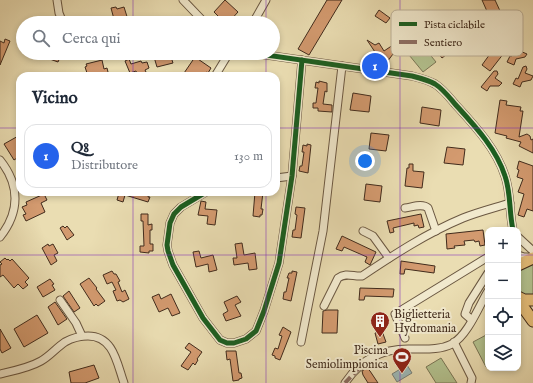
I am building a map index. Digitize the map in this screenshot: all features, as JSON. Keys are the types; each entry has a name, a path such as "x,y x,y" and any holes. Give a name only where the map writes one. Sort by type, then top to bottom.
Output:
{"highway":[{"path":"521,263 533,257"},
{"path":"521,298 533,300"},
{"path":"521,304 533,321"}],"street":[{"path":"57,0 60,16"},
{"path":"183,0 198,16"},
{"path":"257,16 266,0"},
{"path":"280,57 416,77 433,83 439,87 459,108 496,156 506,179 512,227"},
{"path":"218,72 225,60"},
{"path":"199,196 181,207 173,216 170,223 167,245 168,253 196,307 216,336 223,342 234,343 245,340 255,334 264,311 280,257 292,176 302,60"},
{"path":"301,342 323,231 342,66"},
{"path":"0,160 11,176 15,194 12,217 0,237"},
{"path":"280,178 292,176"},
{"path":"324,306 338,278 341,276 362,276 419,239 464,218 510,203"},
{"path":"405,208 423,205 426,206 436,231"},
{"path":"363,232 373,236 389,258"},
{"path":"521,239 533,252"},
{"path":"521,251 533,252"},
{"path":"521,256 533,257"},
{"path":"405,338 395,314 485,259"},
{"path":"472,320 465,314 469,303 485,278"},
{"path":"345,383 374,355 396,348 442,348 454,342 462,336 485,296"},
{"path":"60,300 76,323 82,336"},
{"path":"0,374 36,364 45,359 67,341 82,336 99,338 108,343 124,383"},
{"path":"454,342 472,378 472,383"}],"green space":[{"path":"410,56 431,56 436,62 423,72"},
{"path":"533,262 533,297 521,295 521,268"},
{"path":"485,336 485,365 473,342"},
{"path":"441,358 457,383 436,383 426,367"}],"water":[{"name":"Piscina Semiolimpionica","path":"407,365 412,373 397,382 392,374"}],"building":[{"path":"225,0 238,12 234,16 218,16 214,12"},
{"path":"327,0 342,0 309,55 298,49"},
{"path":"482,0 495,0 500,10 486,10"},
{"path":"116,7 117,9 124,7 127,16 113,16 111,8"},
{"path":"379,10 390,18 386,23 375,16"},
{"path":"5,39 10,41 0,65 0,41 4,43"},
{"path":"367,40 375,45 379,43 384,51 391,46 392,56 384,66 380,61 378,62 375,59 367,64 364,59 375,52"},
{"path":"523,52 527,54 525,57 516,59 514,65 507,62 510,56 523,56"},
{"path":"488,56 502,56 490,71 482,65"},
{"path":"102,60 104,69 107,68 108,72 87,72 85,67 87,66 86,64"},
{"path":"129,60 131,64 141,61 142,63 147,62 149,68 145,70 146,72 130,72 125,61"},
{"path":"155,60 172,60 173,63 157,67"},
{"path":"193,60 199,60 211,68 209,72 185,72"},
{"path":"526,66 527,69 525,73 533,76 531,80 522,82 520,87 513,84 516,78 518,79 523,67"},
{"path":"494,71 497,71 498,74 495,78 502,83 499,86 490,86 487,91 481,87"},
{"path":"319,81 327,83 327,92 325,91 323,104 332,105 332,112 318,111 318,108 313,108 313,103 316,103 318,88 315,88 316,82 319,83"},
{"path":"353,93 371,96 369,112 350,110"},
{"path":"500,100 507,101 506,105 521,107 520,111 523,111 519,137 527,134 530,136 531,140 533,139 533,153 519,146 521,142 495,133"},
{"path":"422,107 441,110 439,126 420,123"},
{"path":"371,133 389,135 386,151 369,149"},
{"path":"16,137 16,159 14,160 4,144"},
{"path":"307,144 311,145 308,173 299,171 300,166 302,166 304,152 302,152 303,145 307,146"},
{"path":"447,147 465,149 463,165 444,163"},
{"path":"519,161 533,166 533,211 527,209 524,217 518,215 524,194 518,192 523,179 517,177"},
{"path":"409,164 413,164 413,171 424,172 422,188 405,186 407,168 409,168"},
{"path":"366,184 382,186 380,202 364,200"},
{"path":"40,196 45,196 47,200 41,203 45,212 26,221 23,215 26,214 22,207 27,205 26,202"},
{"path":"118,196 125,196 123,202 117,200"},
{"path":"128,196 148,196 150,197 148,202"},
{"path":"255,196 263,196 262,215 260,215 260,217 253,216"},
{"path":"201,201 206,202 205,209 217,210 215,225 207,224 208,216 198,215"},
{"path":"296,207 305,208 301,238 292,237 293,230 295,230 297,215 295,214"},
{"path":"141,214 148,214 148,225 152,224 152,230 150,230 150,244 153,244 153,251 149,251 149,253 140,252 140,246 144,246 143,221 141,221"},
{"path":"421,214 424,227 419,228 418,225 414,226 414,223 393,228 394,232 390,233 387,221"},
{"path":"63,226 65,228 67,226 74,235 67,240 60,228"},
{"path":"483,230 485,245 480,246 479,241 475,242 474,240 464,241 465,245 454,246 455,248 447,249 446,234"},
{"path":"342,236 376,252 370,265 365,262 367,257 344,247 342,251 336,249"},
{"path":"242,243 244,255 255,253 257,269 249,270 248,263 234,265 233,258 237,258 235,244"},
{"path":"48,244 49,246 53,244 58,253 54,255 57,261 51,265 42,248"},
{"path":"199,251 201,258 213,255 217,270 209,272 208,264 196,267 193,252"},
{"path":"5,258 10,261 12,259 29,278 25,282 28,285 23,289 18,284 14,288 3,275 0,277 0,265 2,264 0,262"},
{"path":"401,261 435,266 434,273 405,269 404,274 400,274"},
{"path":"112,271 116,274 120,281 118,282 122,292 125,290 129,299 123,302 120,300 117,301 113,291 116,290 112,282 107,284 103,275"},
{"path":"292,271 297,272 291,301 283,299 289,278 287,278 289,273 292,273"},
{"path":"89,278 105,301 98,306 96,304 94,306 80,284"},
{"path":"50,279 54,284 52,285 55,290 43,297 37,287"},
{"path":"360,288 394,289 393,297 365,296 364,300 359,300"},
{"path":"69,291 80,308 74,312 63,296"},
{"path":"159,294 161,299 171,294 180,313 172,316 168,308 159,312 152,297"},
{"path":"237,296 241,302 235,305 241,316 226,321 223,314 228,311 224,302"},
{"path":"55,302 67,319 58,325 48,307"},
{"path":"338,310 337,333 322,333 323,311"},
{"path":"37,315 48,333 24,347 14,329"},
{"path":"283,327 291,332 280,360 272,355 275,348 278,349 282,336 279,335"},
{"path":"0,329 11,348 2,353 0,349"},
{"name":"Biglietteria Hydromania","path":"382,331 386,342 378,344 375,333"},
{"path":"189,343 202,352 195,365 193,363 188,370 181,366 191,352 185,348"},
{"path":"226,351 236,351 239,373 241,373 242,378 239,380 233,381 230,359 227,360"},
{"path":"94,365 99,378 85,383 71,383 69,372"},
{"path":"367,368 378,383 368,383 362,371"}],"marked path":[{"path":"345,383 363,364"}],"cycle path":[{"path":"280,57 412,76 427,80 441,88 477,129 496,156 507,182 513,227"},
{"path":"199,196 181,207 174,214 170,223 167,245 168,251 173,265 203,318 220,340 227,343 234,343 246,339 256,331 279,263 292,176 302,60"}],"place":[{"name":"Q8","path":"375,66"},
{"name":"Biglietteria Hydromania","path":"380,338"},
{"name":"Piscina Semiolimpionica","path":"402,374"}]}
